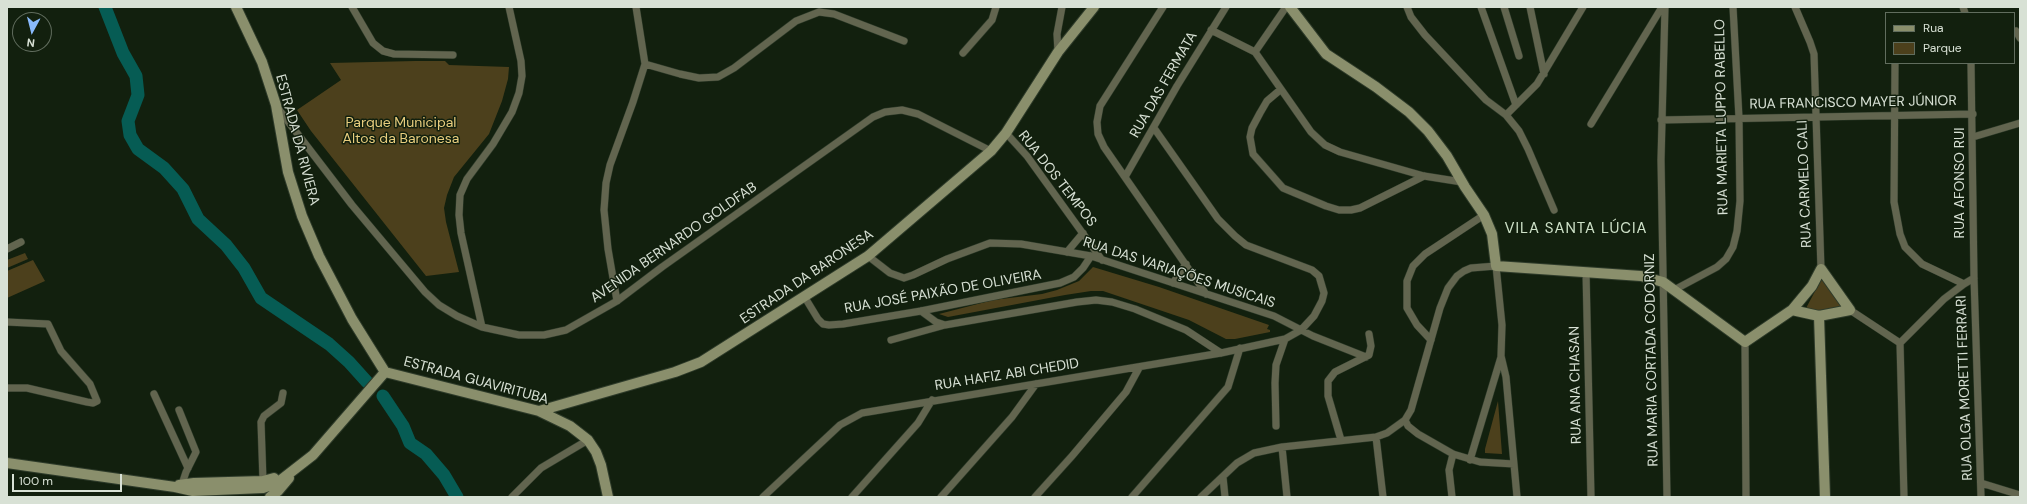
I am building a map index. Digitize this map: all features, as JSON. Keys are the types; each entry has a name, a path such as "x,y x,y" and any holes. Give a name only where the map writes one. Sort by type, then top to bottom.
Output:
{"street":[{"name":"ESTRADA DA RIVIERA","path":"236,7 262,62 276,105 288,172 302,216 319,256 352,319 385,372"},
{"path":"352,7 373,42 383,51 394,54 453,55"},
{"path":"482,327 461,233 459,215 460,195 467,179 497,138 512,112 519,93 522,76 521,61 509,7"},
{"path":"617,301 604,210 606,183 610,165 645,64 636,7"},
{"path":"963,54 992,20 996,7"},
{"path":"1058,52 1057,34 1062,7"},
{"name":"ESTRADA DA BARONESA","path":"539,411 687,368 707,358 868,256 991,151 1006,133 1058,52 1094,7"},
{"path":"1163,7 1100,106 1097,122 1098,134 1104,147 1206,294"},
{"name":"RUA DAS FERMATA","path":"1125,177 1226,7"},
{"path":"1255,52 1286,7"},
{"path":"1290,7 1326,54 1376,86 1409,112 1428,131 1447,156 1484,215 1492,234 1502,325 1501,356 1470,460"},
{"path":"1407,7 1411,17 1425,35 1486,100 1506,115 1519,131 1554,210"},
{"path":"1481,7 1516,105"},
{"path":"1504,7 1519,56"},
{"path":"1530,7 1544,74"},
{"path":"1506,115 1528,95 1544,74 1583,7"},
{"name":"RUA MARIETA LUPPO RABELLO","path":"1674,290 1717,267 1726,259 1733,247 1737,231 1740,201 1739,118 1733,7"},
{"name":"RUA CARMELO CALI","path":"1795,7 1814,54 1821,269"},
{"path":"1591,124 1661,8"},
{"name":"RUA MARIA CORTADA CODORNIZ","path":"1661,8 1661,120 1667,497"},
{"path":"645,64 686,76 699,78 718,77 734,68 796,21 819,12 834,14 904,41"},
{"path":"1211,30 1255,52 1310,132 1325,145 1340,152 1424,176 1462,182"},
{"path":"2016,31 2020,38"},
{"path":"1895,64 1894,202 1900,234 1905,247 1922,264 1964,284"},
{"name":"RUA AFONSO RUI","path":"1971,64 1973,114 1974,278"},
{"path":"1280,90 1267,101 1252,128 1250,138 1253,154 1283,188 1339,210 1360,208 1424,176"},
{"name":"AVENIDA BERNARDO GOLDFAB","path":"276,105 352,205 425,292 439,305 482,327 519,335 544,335 566,330 617,301 662,267 873,117 885,112 902,110 918,114 991,151"},
{"name":"RUA FRANCISCO MAYER JÚNIOR","path":"1661,120 1816,118 1895,114 1973,114"},
{"path":"1973,137 2019,125"},
{"name":"RUA HAFIZ ABI CHEDID","path":"763,497 840,425 852,417 862,413 932,400 1139,368 1284,339 1301,330 1314,316 1322,301 1324,293 1319,276 1312,270 1246,245 1234,236 1218,219 1154,128"},
{"name":"RUA DOS TEMPOS","path":"1006,133 1027,156 1102,260"},
{"path":"1431,340 1417,325 1407,308 1407,281 1413,266 1425,254 1484,215"},
{"path":"1067,252 1084,233"},
{"path":"7,249 21,242"},
{"name":"RUA DAS VARIAÇÕES MUSICAIS","path":"868,256 890,273 904,278 913,276 947,258 990,243 1021,244 1090,256 1274,316 1301,330 1366,357"},
{"name":"RUA JOSÉ PAIXÃO DE OLIVEIRA","path":"804,296 818,319 823,324 829,325 921,311 1060,283 1074,277 1083,268 1090,256"},
{"path":"1174,283 1186,264"},
{"path":"1201,497 1247,456 1282,447 1376,436 1387,432 1405,420 1411,410 1446,292 1457,276 1471,268 1496,266 1641,276 1663,282 1745,342"},
{"path":"1745,342 1792,310 1812,286 1821,269 1850,310 1900,343"},
{"name":"RUA ANA CHASAN","path":"1586,272 1591,497"},
{"path":"1904,497 1900,343 1920,322 1964,284 1974,278"},
{"name":"RUA OLGA MORETTI FERRARI","path":"1974,278 1981,497"},
{"path":"891,340 945,325 1096,300 1112,302 1186,330 1221,352"},
{"path":"1792,310 1819,316 1850,310"},
{"path":"921,311 936,322 945,325"},
{"path":"1819,316 1825,497"},
{"path":"7,322 45,323 51,329 61,351 90,384 97,401 93,403 87,402 27,388 7,388"},
{"path":"1341,440 1328,396 1328,381 1331,376 1341,368 1366,357 1371,351 1369,334"},
{"path":"1276,426 1276,365 1284,339"},
{"path":"1745,342 1746,497"},
{"path":"1132,497 1228,388 1240,348"},
{"path":"1501,356 1506,377 1517,497"},
{"path":"1036,497 1126,392 1139,368"},
{"path":"7,463 179,485 260,486 294,470 313,455 385,372"},
{"name":"ESTRADA GUAVIRITUBA","path":"385,372 539,411 570,426 588,440 601,465 608,497"},
{"path":"941,497 1020,408 1036,384"},
{"path":"260,486 260,422 264,416 281,403 283,393"},
{"path":"154,394 188,468"},
{"path":"852,497 918,423 932,400"},
{"path":"179,410 196,452 194,459 179,485"},
{"path":"1405,420 1408,426 1418,434 1453,454 1470,460 1492,464 1514,464"},
{"path":"1376,436 1383,497"},
{"path":"512,497 541,468 588,440"},
{"path":"1282,447 1286,497"},
{"path":"1452,497 1449,470 1453,454"},
{"path":"270,497 285,484 294,470"},
{"path":"1223,476 1225,497"},
{"path":"1981,483 2020,495"}],"green space":[{"name":"Parque Municipal Altos da Baronesa","path":"445,61 449,65 509,67 508,79 502,101 489,134 454,177 447,195 444,208 446,222 459,272 426,276 311,131 297,110 341,80 330,63"},
{"path":"25,253 28,259 7,268 7,260"},
{"path":"33,260 45,281 7,298 7,271"},
{"path":"1093,267 1159,287 1269,325 1267,329 1270,330 1270,332 1235,339 1226,339 1189,320 1103,291 1091,291 1065,295 948,317 939,314 993,300 1042,294 1057,290 1079,281"},
{"path":"1822,278 1844,308 1838,312 1804,312"},
{"path":"1498,401 1502,454 1485,453 1485,449"}],"waterway":[{"path":"105,7 123,53 136,76 138,95 128,121 130,135 138,149 164,168 183,189 198,219 226,245 244,268 261,298 329,344 349,362 367,382"},
{"path":"383,396 403,426 410,443 426,454 444,475 457,497"}],"district":[{"name":"VILA SANTA LÚCIA","path":"1576,229"}]}
